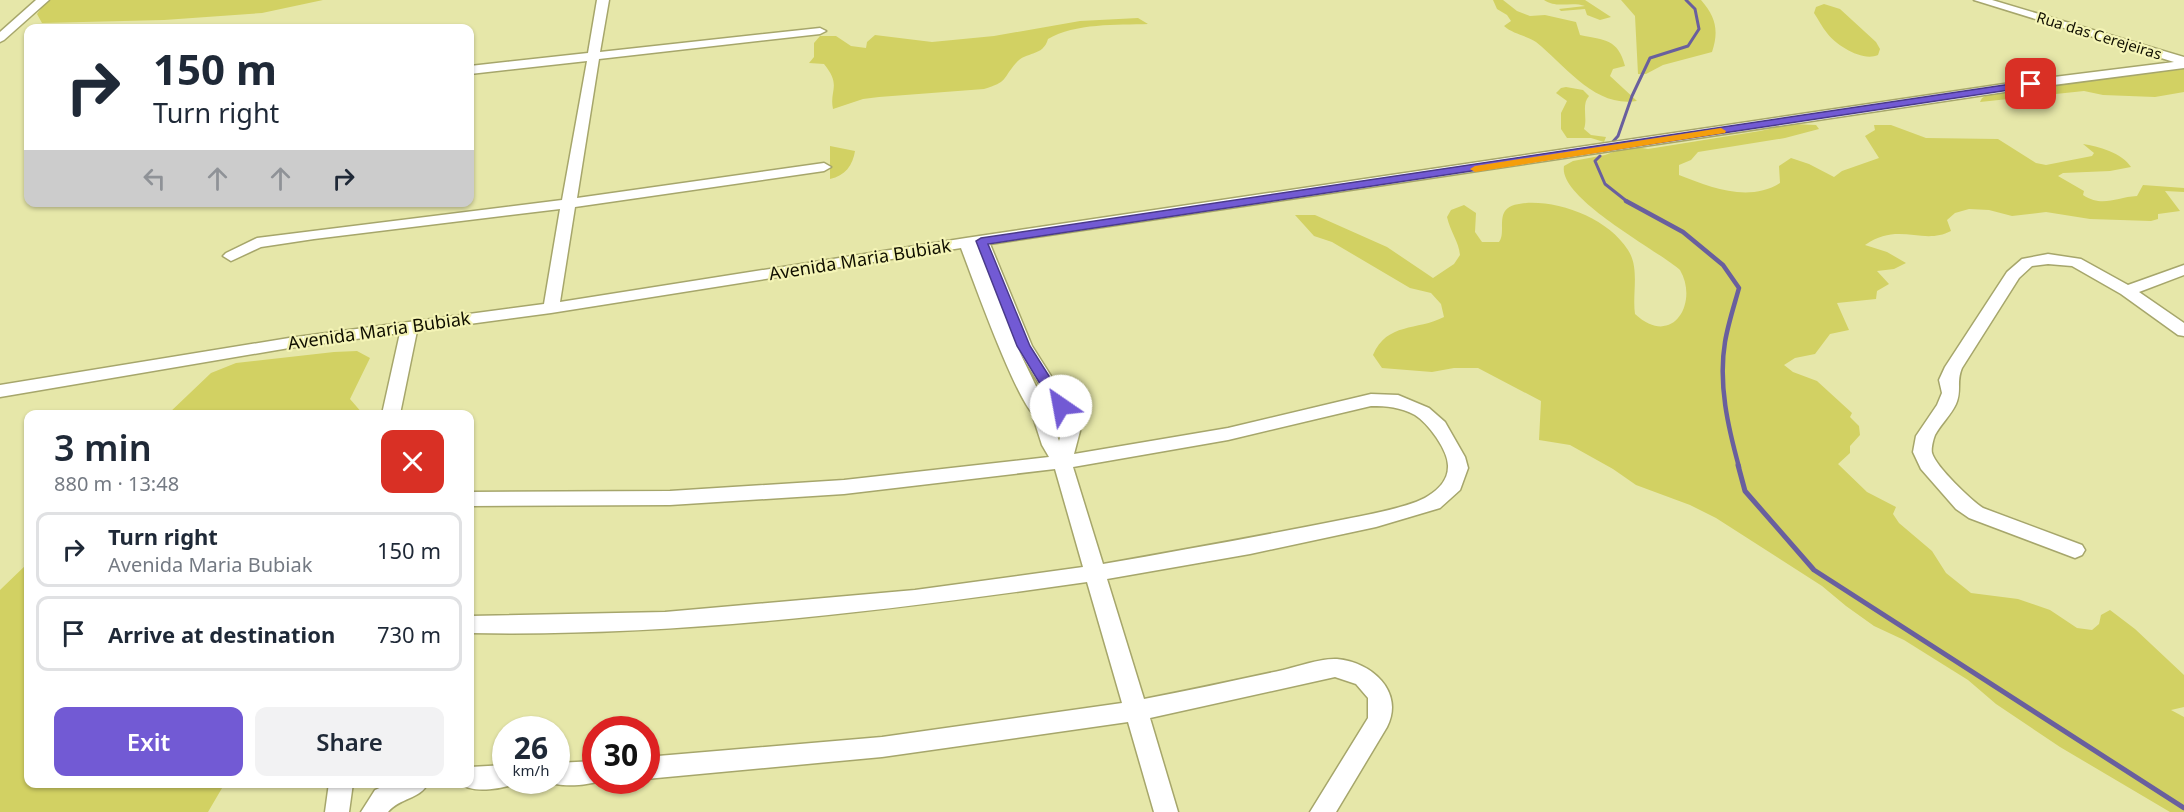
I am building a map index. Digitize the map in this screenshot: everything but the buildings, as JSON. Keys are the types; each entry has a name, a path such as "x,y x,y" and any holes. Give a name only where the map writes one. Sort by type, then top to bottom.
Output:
{"street":[{"path":"0,38 43,0"},
{"path":"551,308 603,0"},
{"name":"Rua das Cerejeiras","path":"1980,0 2184,62"},
{"path":"474,70 820,31"},
{"name":"Avenida Maria Bubiak","path":"0,391 289,343 551,308 974,242 2184,62"},
{"path":"231,256 249,245 280,239 567,204 824,167"},
{"path":"974,242 1024,346 1060,406 1071,431 1062,462"},
{"path":"974,242 1019,373 1051,444 1062,462 1166,812"},
{"path":"2075,550 2020,528 1988,519 1970,509 1928,465 1922,452 1925,436 1946,406 1951,393 1948,380 1953,367 1965,353 2013,275 2026,262 2048,259 2076,262 2127,291 2184,330"},
{"path":"2127,291 2184,270"},
{"path":"391,410 393,394 410,326"},
{"path":"474,499 670,498 832,488 1062,462 1228,434 1371,400 1398,401 1423,412 1439,426 1456,457 1458,468 1450,490 1433,503 1376,520 1250,546 1095,573 915,598 665,621 474,625"},
{"path":"1038,411 1045,401 1060,406"},
{"path":"660,767 882,747 1136,711 1335,668 1357,671 1376,688 1383,704 1379,720 1323,812"},
{"path":"474,778 492,777"},
{"path":"337,812 340,788"},
{"path":"373,812 384,798 405,788"}],"shaded area":[{"path":"47,0 323,0 262,13 164,20 42,23 37,14"},
{"path":"1493,0 1503,0 1517,11 1530,16 1545,15 1576,22 1580,35 1609,42 1619,50 1625,66 1613,69 1610,76 1637,101 1622,101 1594,92 1536,42 1504,26 1511,21 1507,15 1497,9"},
{"path":"1544,0 1585,0 1611,17 1600,20 1587,15 1585,9 1561,11 1559,9 1585,6 1559,5"},
{"path":"1621,0 1701,0 1715,24 1712,52 1663,65 1646,74 1638,74 1635,16"},
{"path":"1824,4 1840,9 1876,42 1880,49 1878,55 1872,57 1857,54 1831,38 1814,13 1816,7"},
{"path":"1138,18 1148,24 1083,27 1048,39 1042,49 1020,59 1001,82 984,89 863,99 833,109 834,83 829,71 824,64 809,63 814,57 814,43 820,36 836,36 851,46 866,48 867,42 875,35 932,42 994,36 1080,21"},
{"path":"2184,66 2184,92 2155,97 2103,95 2084,91 1980,102 1982,98 1991,93 2043,89 2073,80"},
{"path":"1566,87 1583,90 1589,96 1585,103 1584,129 1591,135 1606,137 1604,142 1591,138 1567,138 1561,129 1561,113 1567,101 1556,93"},
{"path":"1792,124 1816,125 1819,129 1785,138 1698,152 1691,160 1679,165 1679,175 1729,191 1755,192 1780,183 1779,166 1791,158 1834,177 1842,171 1879,158 1865,136 1875,130 1874,125 1891,125 1926,138 1998,139 2036,163 2046,165 2092,156 2094,153 2083,144 2102,148 2116,154 2131,167 2110,171 2063,173 2058,176 2084,191 2083,195 2097,201 2137,196 2143,185 2184,188 2184,192 2165,191 2180,211 2158,214 2158,219 2151,221 2090,219 2046,212 2012,216 1989,210 1969,209 1955,213 1947,220 1951,231 1940,235 1900,234 1877,238 1865,245 1887,252 1906,263 1894,269 1877,271 1889,284 1877,291 1876,299 1837,303 1849,330 1830,334 1815,354 1795,358 1784,365 1793,372 1817,381 1852,413 1850,417 1859,426 1860,435 1850,446 1850,453 1838,464 1867,492 1896,507 1893,514 1899,523 1932,551 1946,573 1971,593 2018,599 2050,610 2077,628 2092,630 2099,624 2101,615 2110,610 2135,629 2184,675 2184,707 2171,710 2184,717 2184,812 2170,812 2060,747 1996,704 1968,680 1904,640 1874,626 1822,586 1716,518 1690,505 1636,485 1570,445 1539,440 1541,401 1478,368 1454,368 1432,372 1382,368 1373,355 1379,344 1394,332 1444,317 1441,304 1431,293 1410,288 1332,242 1314,236 1295,215 1315,215 1387,247 1433,278 1454,264 1460,255 1447,217 1451,210 1464,205 1476,213 1475,232 1482,242 1499,242 1502,235 1503,215 1512,206 1540,203 1569,209 1609,229 1628,250 1635,273 1635,314 1649,323 1661,326 1671,324 1679,317 1684,307 1685,283 1680,270 1611,222 1576,193 1566,179 1564,166 1573,161 1605,155 1630,146 1648,149"},
{"path":"830,146 855,151 847,169 830,179"},
{"path":"357,351 370,358 350,399 360,410 172,410 211,373 236,363"},
{"path":"24,567 24,788 222,788 208,812 0,812 0,590"}],"waterway":[{"path":"1610,145 1618,136 1632,96 1650,58 1688,46 1699,29 1695,9 1686,0"},
{"path":"1600,156 1595,161 1605,184 1628,202"},
{"path":"1628,202 1683,232 1723,265 1739,288 1726,335 1723,358 1723,389 1739,467"},
{"path":"1738,465 1745,491 1814,570 2184,808"}],"slow traffic":[{"path":"1475,169 1721,131"}],"route":[{"path":"1061,406 1024,346 981,241 2031,84"}]}
